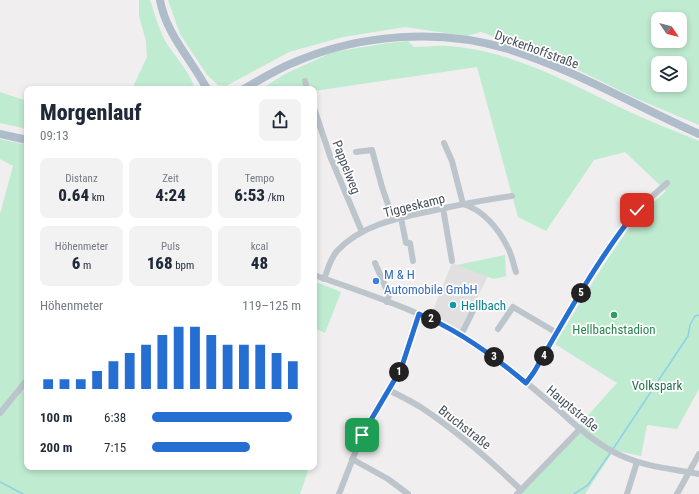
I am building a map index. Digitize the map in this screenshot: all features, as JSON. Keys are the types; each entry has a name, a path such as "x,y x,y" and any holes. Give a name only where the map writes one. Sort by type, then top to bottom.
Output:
{"main road":[{"path":"160,0 164,15 174,38 204,86"},
{"name":"Dyckerhoffstraße","path":"249,86 272,72 334,48 369,41 401,37 432,36 462,39 486,43 537,59 575,75 699,134"},
{"path":"0,134 24,139"}],"street":[{"path":"305,81 307,86"},
{"name":"Pappelweg","path":"317,117 330,156 362,232"},
{"path":"444,143 452,161 463,204"},
{"path":"356,152 372,150 382,187 393,219"},
{"path":"526,383 622,229 637,210 667,183"},
{"name":"Tiggeskamp","path":"324,279 330,262 336,252 362,232 393,219 463,204 512,196"},
{"name":"Tiggeskamp","path":"463,204 480,212 492,224 508,247 516,272"},
{"path":"443,208 452,261"},
{"path":"401,218 406,243 410,243 413,261"},
{"path":"375,263 389,295 387,302"},
{"name":"Hauptstraße","path":"317,276 429,318 461,335 504,364 580,429 614,452 637,462 699,474"},
{"path":"498,329 513,307 557,333"},
{"path":"461,335 474,309"},
{"path":"339,494 362,435 401,369 419,314"},
{"path":"0,413 24,384"},
{"name":"Bruchstraße","path":"389,390 421,407 484,455 519,492"},
{"path":"519,492 580,429"},
{"path":"677,494 699,454"},
{"path":"352,459 388,479 408,494"},
{"path":"627,494 637,462"}],"shaded area":[{"path":"452,263 488,276 461,331 431,315"}],"green space":[{"path":"139,0 150,0 164,39 186,71 194,86 133,86 147,57 146,41 139,16"},
{"path":"168,0 699,0 699,125 635,98 566,64 530,49 481,32 466,36 405,27 343,37 289,52 226,86 218,85 207,75 180,34"},
{"name":"Volkspark","path":"408,41 414,47 444,46 473,49 520,62 565,81 640,117 699,141 699,389 677,429 647,425 641,456 614,450 585,494 520,494 617,383 555,344 616,246 639,216 666,191 625,152 594,160 546,231 518,217 477,67 317,91 317,86 266,86 285,74 333,52"},
{"path":"0,92 24,100 24,128 0,123"},
{"path":"0,139 24,144 24,470 306,470 308,471 300,494 0,494 0,214 13,166 0,159"},
{"path":"505,255 506,276 494,279 457,265"},
{"path":"317,282 341,292 325,333 317,329"}],"waterway":[{"name":"Hellbach","path":"613,449 688,336 690,325 695,316 699,315"},
{"name":"Hellbach","path":"574,494 588,485 611,452"},
{"path":"0,482 23,494"}],"place":[{"name":"M & H Automobile GmbH","path":"376,281"},
{"name":"Hellbach","path":"453,305"},
{"name":"Hellbachstadion","path":"614,315"}],"route":[{"path":"362,435 401,369 419,314 461,335 504,364 526,383 602,259 637,210"}]}
